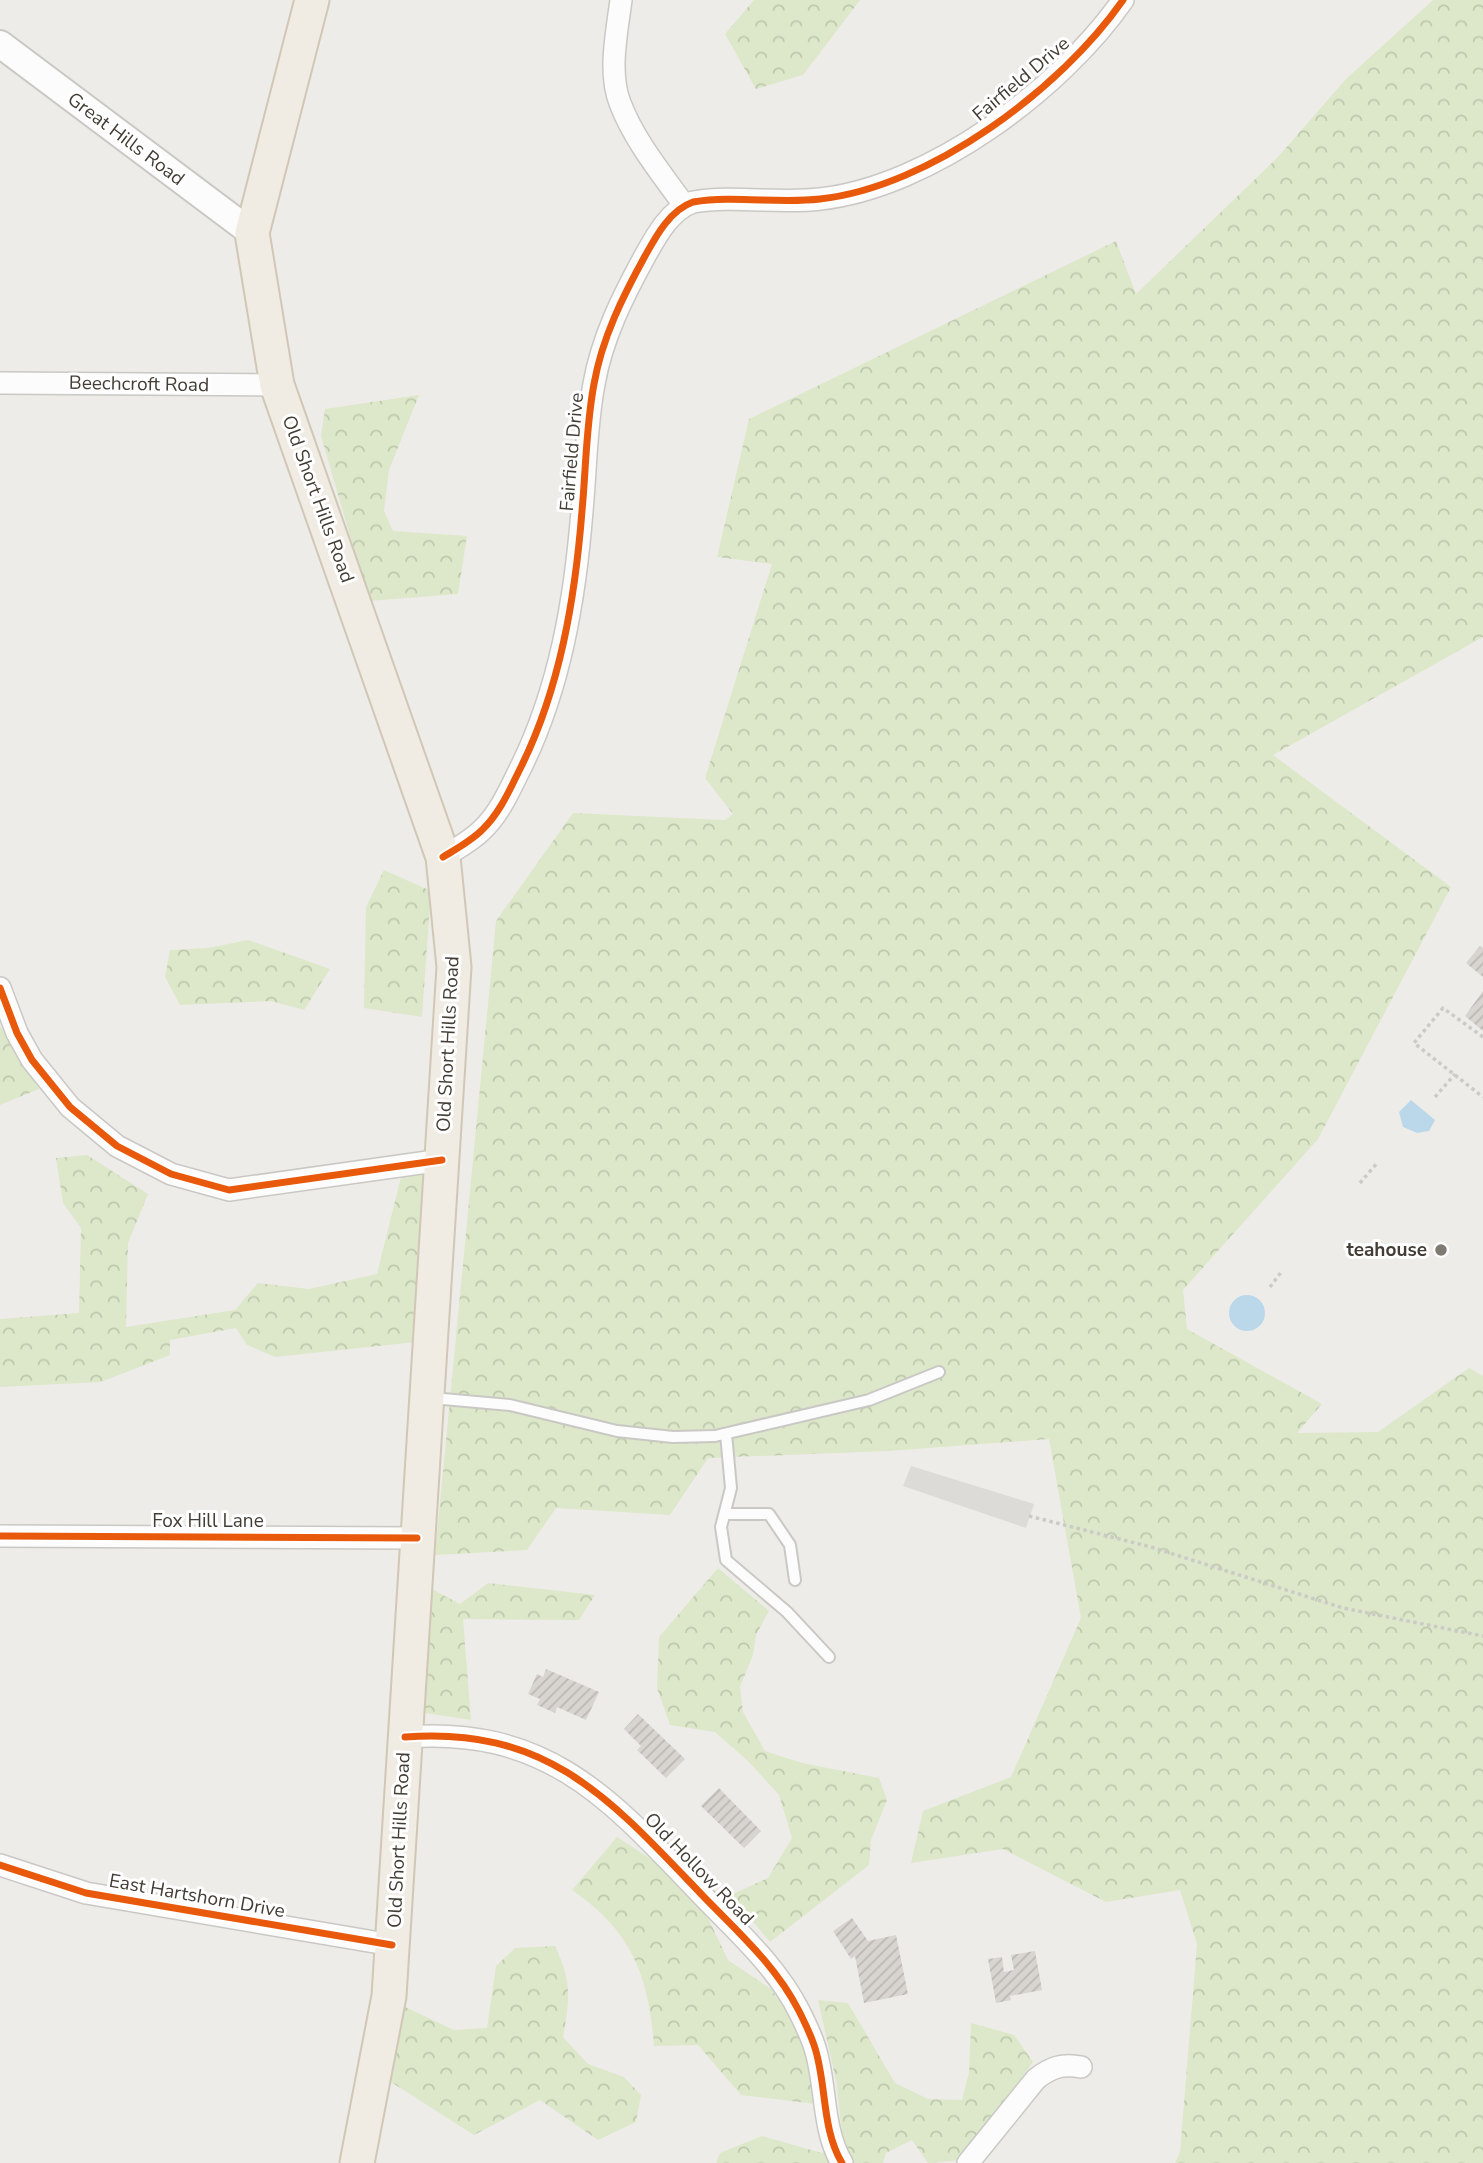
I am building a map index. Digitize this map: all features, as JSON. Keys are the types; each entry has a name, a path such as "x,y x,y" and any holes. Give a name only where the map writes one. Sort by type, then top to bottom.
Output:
{"main road":[{"name":"Old Short Hills Road","path":"313,0 252,233 277,385 443,857 454,967 389,1997 381,2053 356,2163"}],"street":[{"path":"621,0 615,69 619,102 649,157 684,205"},
{"name":"Fairfield Drive","path":"443,857 470,841 495,816 538,731 550,699 564,637 582,515 589,415 602,352 613,319 656,236 684,205 719,199 821,199 858,192 926,167 978,136 1025,101 1107,23 1123,0"},
{"name":"Great Hills Road","path":"0,44 252,233"},
{"name":"Beechcroft Road","path":"0,383 277,385"},
{"path":"0,988 32,1060 70,1107 117,1146 171,1174 229,1191 442,1160"},
{"name":"Fox Hill Lane","path":"0,1536 416,1538"},
{"name":"Old Hollow Road","path":"405,1737 457,1737 513,1747 565,1769 589,1784 627,1817 771,1965 799,2010 815,2046 827,2115 842,2163"},
{"name":"East Hartshorn Drive","path":"0,1865 86,1893 392,1945"},
{"path":"968,2163 1035,2078 1049,2069 1068,2064 1081,2067"}],"lane":[{"path":"425,1398 510,1405 617,1431 673,1437 726,1434 869,1400 939,1372"},
{"path":"726,1434 731,1488 721,1527 726,1560 787,1612 829,1657"},
{"path":"725,1514 769,1514 790,1545 795,1580"}],"path":[{"path":"1483,1037 1443,1008 1414,1043 1483,1097"},
{"path":"1434,1097 1455,1074"},
{"path":"1360,1183 1378,1162"},
{"path":"1270,1287 1282,1272"},
{"path":"1029,1516 1151,1547 1343,1608 1483,1636"}],"green space":[{"path":"754,0 860,0 803,75 756,89 725,34"},
{"path":"1433,0 1483,0 1483,637 1273,755 1451,887 1318,1139 1183,1290 1187,1329 1322,1404 1297,1433 1378,1432 1469,1368 1483,1376 1483,2163 1175,2163 1180,2152 1197,1944 1180,1890 1106,1902 1003,1849 911,1863 923,1811 1011,1777 1081,1618 1049,1439 889,1451 708,1458 670,1515 556,1508 527,1550 435,1555 496,921 573,813 725,820 733,814 705,778 772,564 717,557 749,419 1116,241 1136,294 1277,158 1346,79"},
{"path":"419,395 389,470 384,511 393,531 467,536 458,594 369,601 321,436 325,409"},
{"path":"384,870 431,891 422,1017 364,1008 366,907"},
{"path":"248,940 330,969 304,1010 271,1001 180,1005 165,977 170,950 208,948"},
{"path":"0,1026 39,1089 0,1105"},
{"path":"87,1155 148,1194 128,1243 126,1327 235,1310 258,1283 309,1289 377,1274 401,1177 434,1171 416,1342 275,1357 247,1345 236,1328 170,1340 170,1355 101,1382 0,1387 0,1319 79,1313 81,1228 63,1203 56,1158"},
{"path":"718,1568 769,1611 756,1635 753,1655 740,1687 743,1712 765,1751 802,1763 879,1778 887,1800 871,1840 869,1865 770,1942 731,1895 768,1878 792,1838 779,1795 749,1762 715,1732 670,1725 657,1688 659,1637"},
{"path":"488,1583 595,1595 579,1620 463,1619 471,1720 419,1712 424,1585 460,1604"},
{"path":"617,1837 663,1867 708,1918 728,1960 771,1989 807,2042 816,2104 741,2095 698,2045 654,2046 647,1998 633,1957 623,1938 609,1921 572,1890"},
{"path":"555,1946 568,1990 563,2037 588,2064 624,2077 641,2095 636,2122 598,2140 540,2100 474,2135 391,2082 401,2005 454,2030 487,2028 496,1966 515,1948"},
{"path":"818,2000 848,2003 895,2083 928,2099 962,2100 969,2073 971,2023 1014,2035 1033,2062 963,2160 928,2163 912,2140 886,2153 883,2163 716,2163 720,2153 762,2136 822,2153 843,2142 836,2080"}],"shaded area":[{"path":"911,1466 1034,1504 1026,1528 903,1486"}],"water":[{"path":"1411,1100 1435,1120 1429,1131 1417,1133 1403,1127 1399,1112"},
{"path":"1247,1295 1260,1300 1265,1313 1260,1326 1247,1331 1234,1326 1229,1313 1234,1300"}],"building":[{"path":"1480,946 1483,948 1483,977 1466,963"},
{"path":"1483,991 1483,1031 1465,1016"},
{"name":"teahouse","path":"1438,1242 1444,1242 1449,1250 1447,1256 1438,1258 1433,1253 1433,1247"},
{"path":"546,1669 599,1692 586,1720 557,1707 555,1713 537,1705 540,1699 528,1694 537,1674 543,1677"},
{"path":"638,1714 685,1759 666,1778 637,1750 641,1746 624,1729"},
{"path":"719,1788 761,1831 744,1848 701,1806"},
{"path":"852,1918 868,1941 896,1935 908,1994 864,2003 855,1956 851,1959 833,1931"},
{"path":"1035,1951 1042,1990 1010,1996 1011,2000 996,2003 988,1959 1002,1957 1004,1972 1014,1970 1011,1955"}],"cycle path":[{"path":"443,857 473,838 494,816 521,767 546,706 570,610 582,511 589,416 598,367 621,302 664,224 677,211 693,202 725,199 820,199 862,191 905,175 948,154 1029,99 1097,34 1123,0"},
{"path":"0,988 17,1033 32,1060 70,1107 117,1146 171,1174 229,1190 442,1160"},
{"path":"0,1536 417,1538"},
{"path":"405,1737 456,1737 500,1744 539,1758 575,1777 639,1830 756,1951 790,1995 814,2045 827,2120 842,2163"},
{"path":"0,1865 86,1893 392,1945"}],"place":[{"name":"teahouse","path":"1441,1250"}]}
